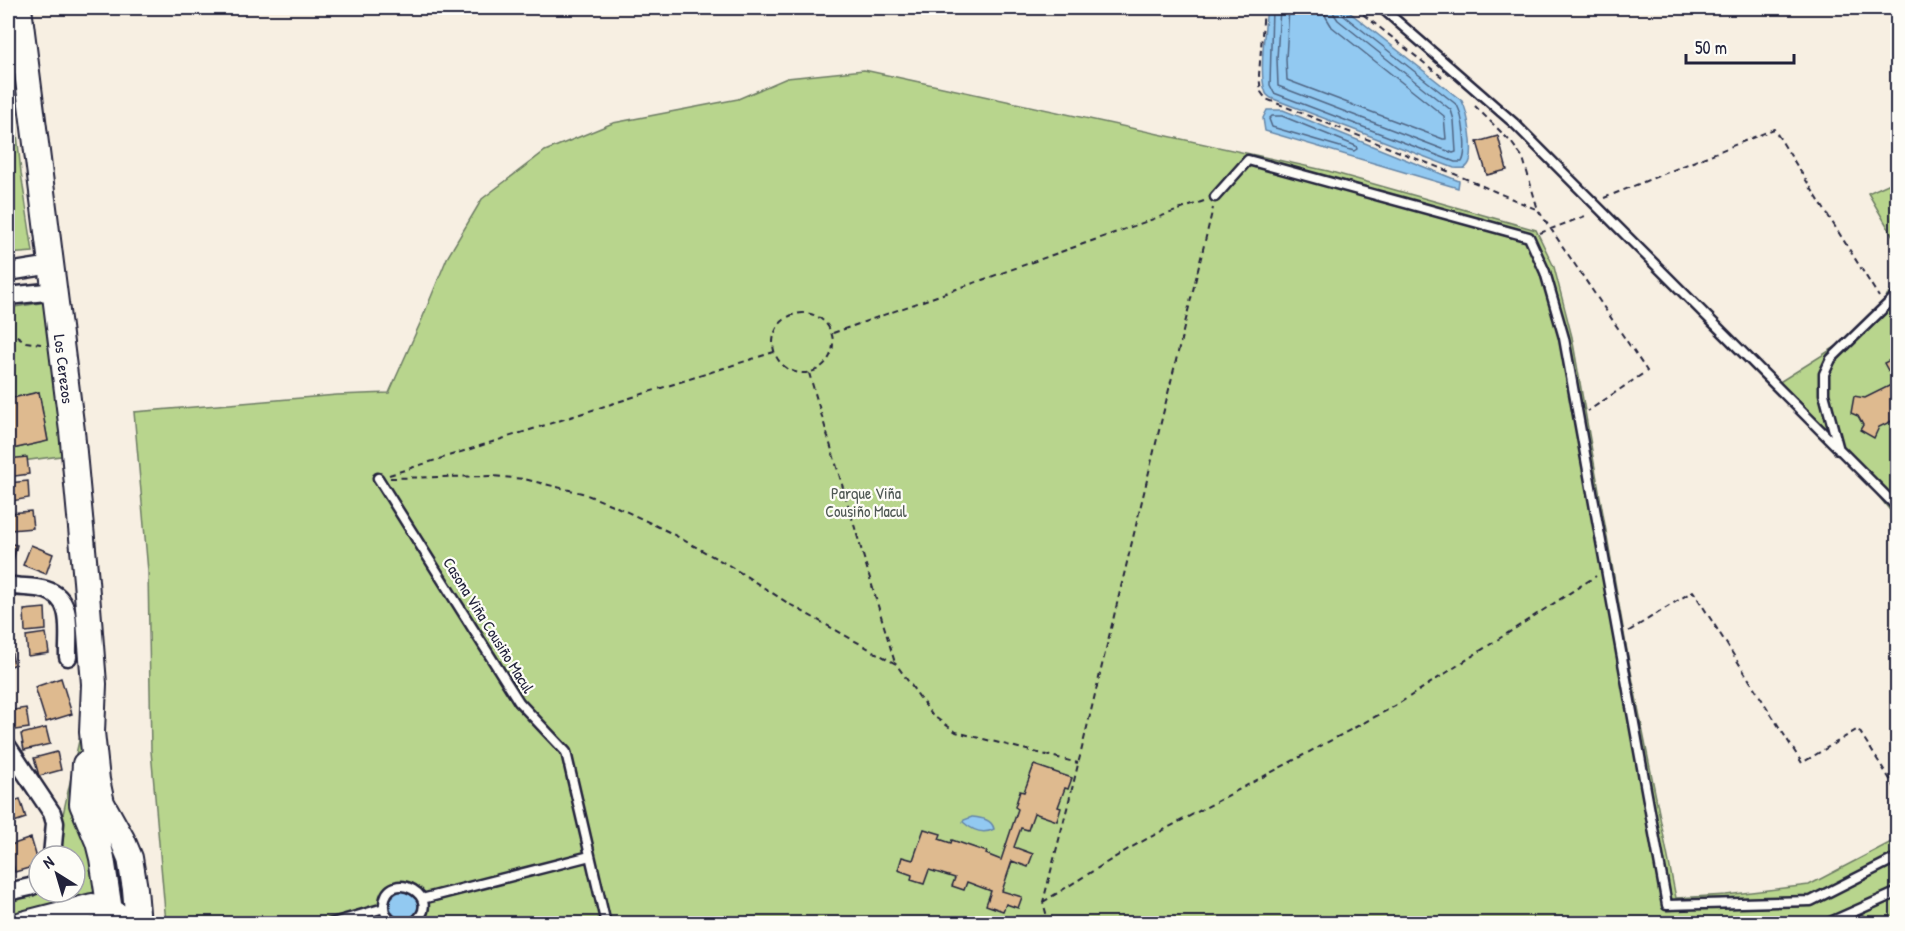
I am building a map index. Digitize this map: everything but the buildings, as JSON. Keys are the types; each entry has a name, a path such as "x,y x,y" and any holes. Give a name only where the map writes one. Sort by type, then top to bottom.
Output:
{"street":[{"name":"Los Cerezos","path":"19,8 72,431 94,684 92,732 99,791 102,803 130,858 138,924"},
{"path":"8,272 52,266"},
{"path":"8,296 55,291"},
{"path":"8,585 45,590 61,598 67,619 68,657"},
{"name":"Los Cerezos","path":"92,732 87,752 82,804 89,879 87,898 105,918"},
{"path":"8,747 52,813 55,823 53,844"},
{"path":"8,892 27,888"},
{"path":"22,924 105,918"}],"lane":[{"path":"1382,8 1515,124 1898,508"},
{"path":"1215,196 1248,160 1529,237 1545,272 1561,327 1667,905 1811,902 1898,857"},
{"path":"1839,450 1824,394 1824,374 1830,358 1898,294"},
{"name":"Casona Viña Cousiño Macul","path":"378,478 519,702 566,752 606,924"},
{"path":"422,899 590,856"},
{"path":"395,924 388,918 384,909 384,900 387,894 398,886 411,887 422,899 421,915 412,924"},
{"path":"1826,924 1898,892"},
{"path":"329,924 384,909"}],"path":[{"path":"1264,8 1259,75 1260,92 1266,99 1450,172 1538,210"},
{"path":"1355,8 1445,80"},
{"path":"1471,102 1511,142 1523,159 1538,210 1647,371 1578,417"},
{"path":"1529,237 1601,210 1603,198 1774,129 1885,306"},
{"path":"833,333 1215,196"},
{"path":"1049,924 1042,902 1078,763 1215,196"},
{"path":"810,312 820,316 828,323 833,333 832,353 827,362 819,369 809,373 791,371 778,360 774,352 775,331 789,315 810,312"},
{"path":"8,330 26,342 50,346"},
{"path":"378,478 774,352"},
{"path":"809,373 896,664 932,715 956,732 1078,763"},
{"path":"378,478 493,476 524,479 582,493 636,514 730,566 896,664"},
{"path":"1042,902 1130,848 1395,706 1606,570"},
{"path":"1618,638 1693,591 1802,764 1858,729 1898,792"}],"green space":[{"path":"8,42 21,173 33,252 8,254"},
{"name":"Parque Viña Cousiño Macul","path":"864,70 1328,171 1536,230 1554,267 1572,337 1629,662 1676,898 1726,895 1809,885 1897,839 1897,923 166,923 151,751 148,571 134,412 337,395 389,393 447,258 482,199 545,151 613,123 738,99 787,78"},
{"path":"1897,180 1897,243 1868,193"},
{"path":"1897,287 1897,519 1833,440 1778,383 1880,319 1887,295"},
{"path":"53,301 68,455 22,461 19,469 8,470 8,450 48,441 39,392 8,399 8,308"},
{"path":"80,736 95,888 92,894 87,896 87,844 57,844"},
{"path":"27,896 27,904 66,904 8,920 8,901"}],"water":[{"path":"1267,8 1344,8 1462,101 1469,123 1471,143 1470,160 1467,167 1454,168 1271,98 1266,93 1262,74"},
{"path":"1267,110 1283,110 1459,181 1458,188 1265,131 1263,118"},
{"path":"972,817 989,821 994,829 986,832 978,831 963,822"},
{"path":"404,891 414,895 418,905 414,915 404,919 394,915 390,905 394,895"}]}
